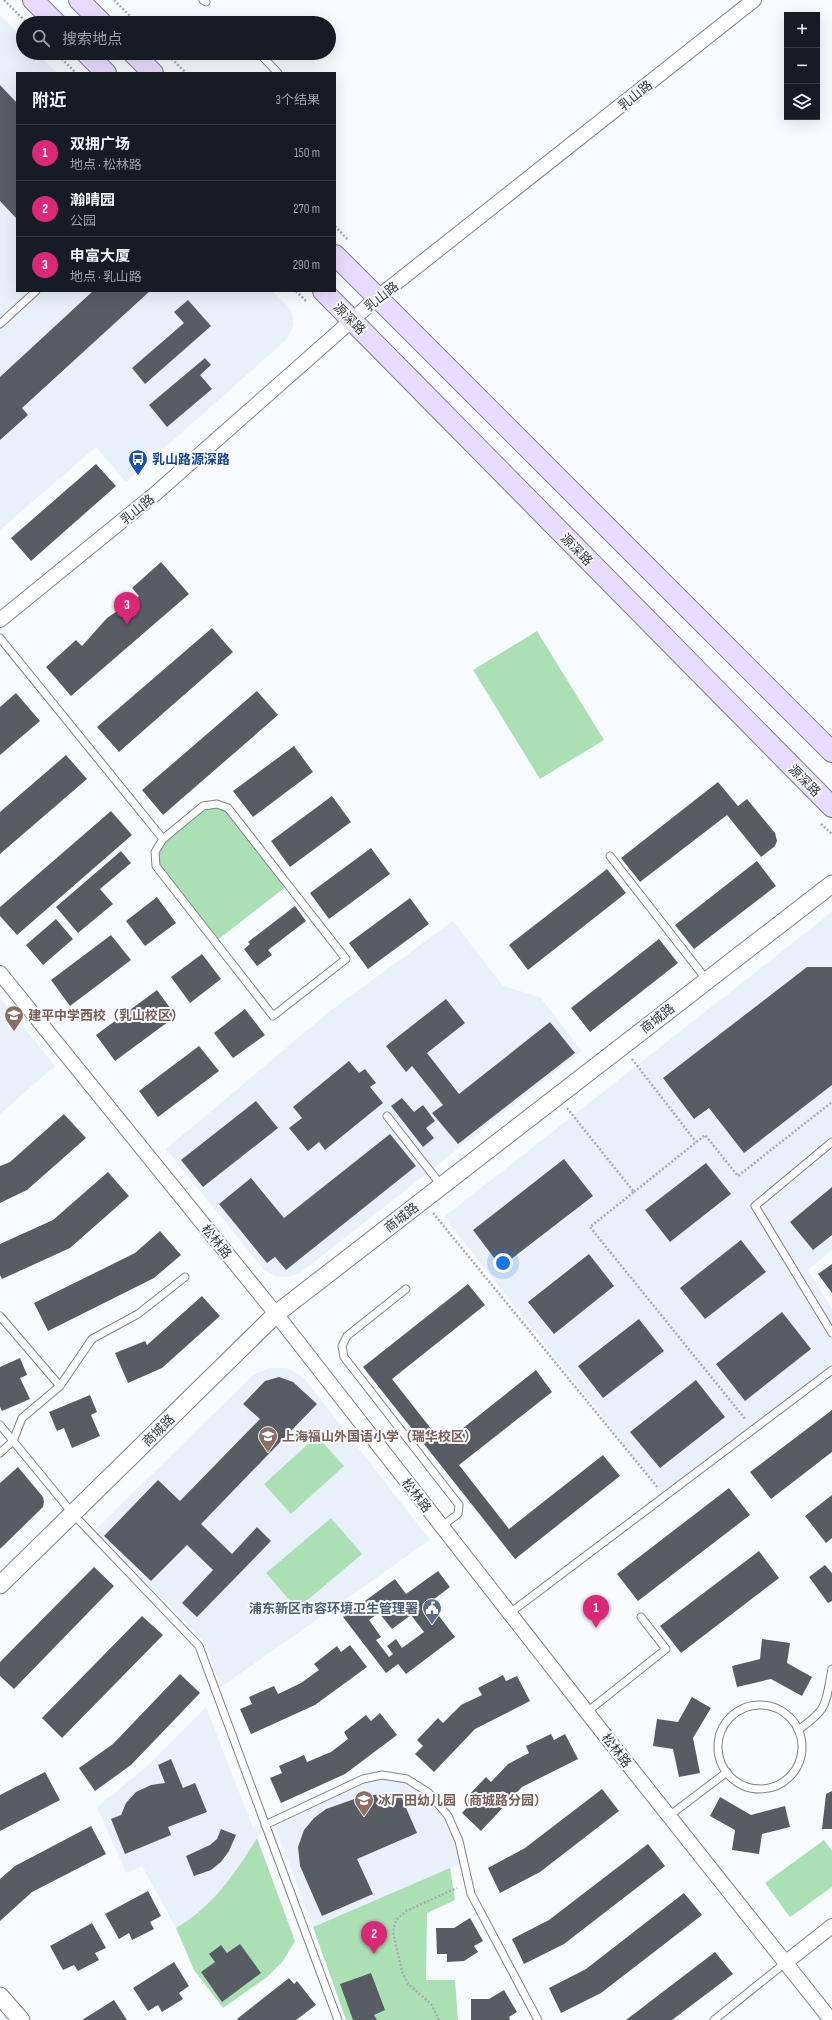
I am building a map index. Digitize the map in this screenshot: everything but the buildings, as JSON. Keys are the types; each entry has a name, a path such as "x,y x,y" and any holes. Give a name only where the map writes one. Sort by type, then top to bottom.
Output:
{"main road":[{"path":"33,0 49,16"},
{"path":"79,0 95,16"},
{"path":"93,60 105,72"},
{"path":"140,60 152,72"},
{"path":"336,256 832,752"},
{"name":"源深路","path":"324,292 832,807"}],"street":[{"name":"乳山路","path":"0,620 155,494 377,298 754,0"},
{"name":"商城路","path":"0,1584 276,1314 706,979 832,884"},
{"name":"松林路","path":"0,973 276,1314 830,2020"},
{"path":"785,1963 832,1926"},
{"path":"0,1996 21,2020"}],"lane":[{"path":"266,60 277,72"},
{"path":"0,324 35,292"},
{"path":"0,638 163,838"},
{"path":"217,804 228,808 346,959 273,1016 156,866 156,852 163,838 203,806 217,804"},
{"path":"610,856 706,979"},
{"path":"388,1116 441,1185"},
{"path":"832,1142 756,1206 832,1333"},
{"path":"0,1453 13,1441 22,1418 60,1386 92,1339 138,1314 185,1277"},
{"path":"406,1289 347,1336 342,1346 344,1357 459,1505 458,1514 442,1526"},
{"path":"0,1316 60,1386"},
{"path":"510,1614 832,1370"},
{"path":"0,1425 73,1514 199,1646 338,2020"},
{"path":"587,1712 666,1649 641,1617"},
{"path":"798,1730 818,1716 825,1704 832,1669"},
{"path":"761,1705 775,1708 786,1714 798,1730 802,1750 799,1762 793,1774 783,1783 769,1788 755,1789 741,1785 727,1772 722,1764 718,1750 720,1736 726,1723 736,1713 748,1707 761,1705"},
{"path":"669,1816 727,1772"},
{"path":"265,1824 363,1779 382,1775 407,1778 429,1793 448,1816 459,1841 471,1894 538,2020"},
{"path":"714,2020 785,1963"}],"path":[{"path":"4,0 20,16"},
{"path":"114,0 130,16"},
{"path":"63,60 75,72"},
{"path":"173,60 185,72"},
{"path":"622,1045 696,1142"},
{"path":"557,1095 634,1192"},
{"path":"753,1429 590,1227 705,1135 738,1176 832,1102"},
{"path":"422,1200 664,1496"},
{"path":"439,2020 430,2004 408,1984 402,1972 393,1932 396,1920 406,1911 468,1883"}],"shaded area":[{"path":"0,15 16,31 16,60 44,60 56,72 16,72 16,292 273,292 291,310 294,325 286,340 126,482 96,447 0,530"},
{"path":"832,912 832,1250 808,1270 832,1309 832,1370 665,1496 444,1217"},
{"path":"453,921 503,986 540,997 582,1051 299,1274 287,1277 275,1276 264,1270 166,1149 330,1011"},
{"name":"建平中学西校（乳山校区）","path":"0,998 55,1066 0,1114"},
{"name":"上海福山外国语小学（瑞华校区）","path":"269,1368 286,1368 303,1377 430,1540 221,1687 204,1642 95,1530 253,1375"},
{"name":"冰厂田幼儿园（商城路分园）","path":"206,1707 253,1828 280,1818 363,1779 382,1775 407,1779 429,1793 448,1816 464,1862 313,1927 273,1821 265,1825 237,1871 219,1893 191,1919 176,1928 142,1866 126,1873 97,1807 147,1766"}],"green space":[{"path":"537,631 604,740 540,779 473,670"},
{"path":"203,807 228,808 288,885 215,942 156,866 155,852 163,839"},
{"path":"317,1436 344,1466 291,1514 264,1484"},
{"path":"331,1518 362,1554 297,1609 266,1573"},
{"path":"257,1838 295,1941 283,1961 267,1977 223,2008 194,1970 176,1928 201,1910 222,1889"},
{"path":"824,1840 832,1851 832,1887 790,1917 765,1883"},
{"path":"450,1868 455,1900 427,1913 426,1980 455,1980 458,2020 346,2020 313,1927"}],"place":[{"name":"乳山路源深路","path":"138,476"},
{"name":"申富大厦","path":"127,625"},
{"name":"建平中学西校（乳山校区）","path":"14,1032"},
{"name":"上海福山外国语小学（瑞华校区）","path":"268,1453"},
{"name":"浦东新区市容环境卫生管理署","path":"432,1625"},
{"name":"双拥广场","path":"596,1628"},
{"name":"冰厂田幼儿园（商城路分园）","path":"364,1817"},
{"name":"瀚晴园","path":"374,1954"}]}
